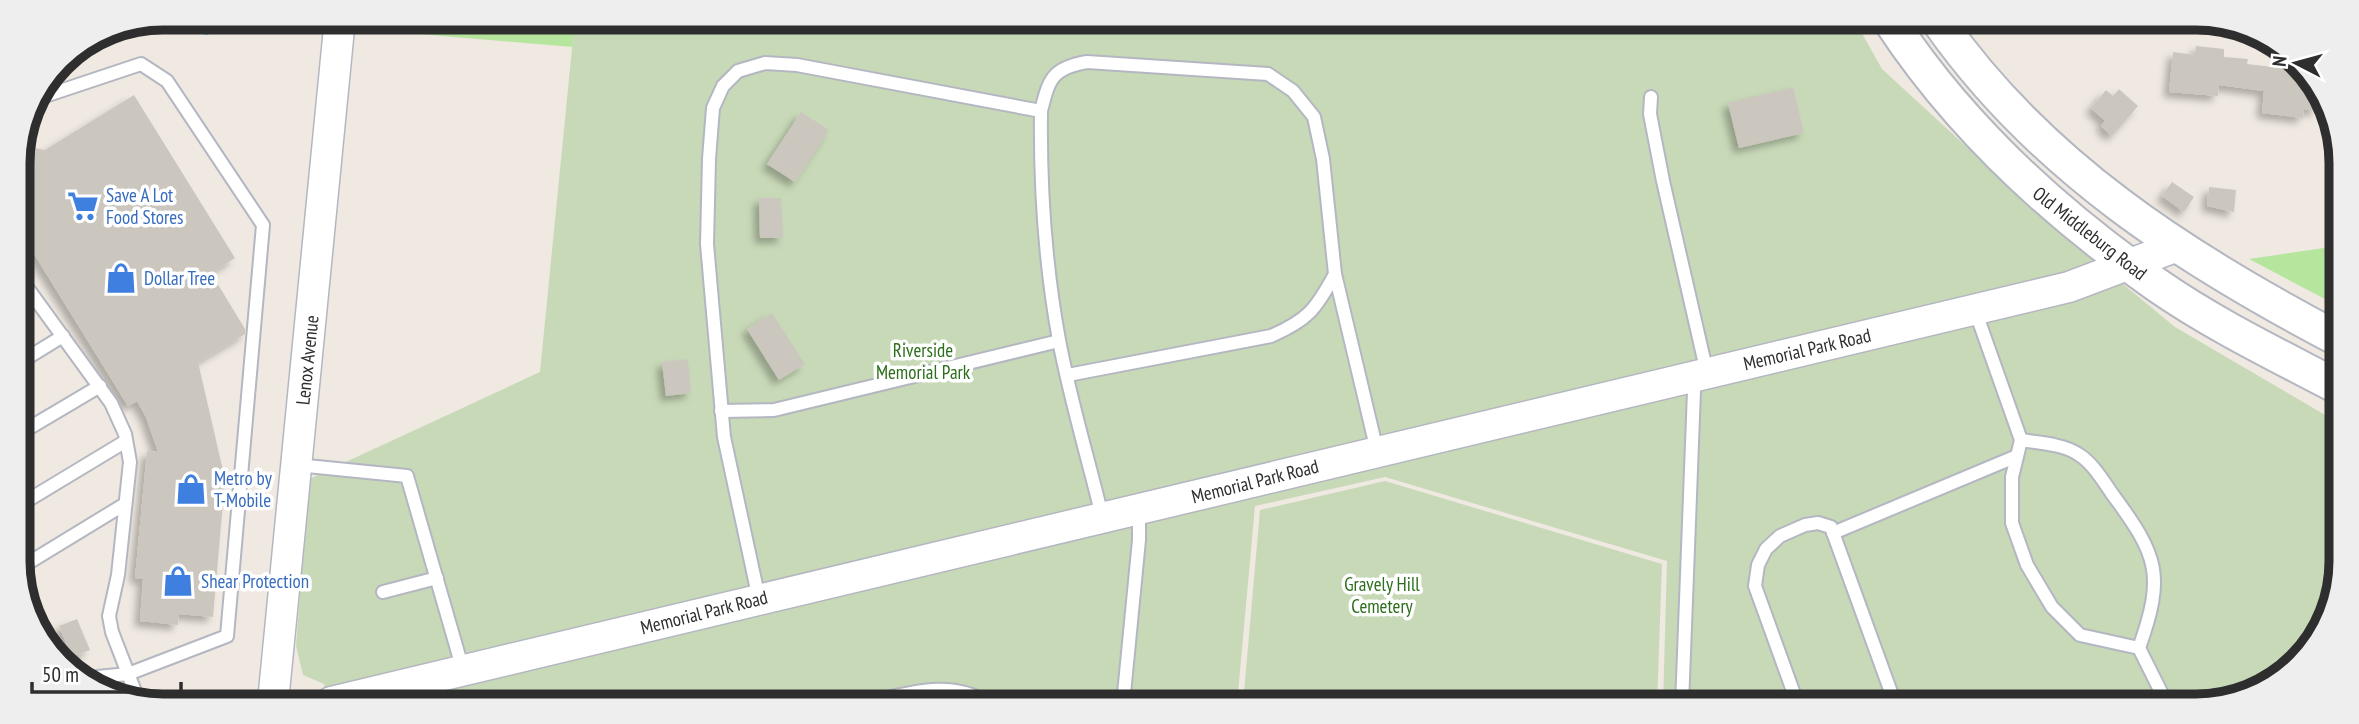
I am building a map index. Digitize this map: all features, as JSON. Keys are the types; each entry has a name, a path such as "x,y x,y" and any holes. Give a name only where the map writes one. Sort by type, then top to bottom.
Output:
{"main road":[{"name":"Old Middleburg Road","path":"1896,30 1924,71 2043,199 2158,286 2329,382"},
{"name":"Old Middleburg Road","path":"1946,30 2020,118 2067,165 2175,247 2329,334"}],"street":[{"name":"Lenox Avenue","path":"274,694 339,30"},
{"name":"Memorial Park Road","path":"364,694 2069,287 2175,247"}],"lane":[{"path":"759,599 724,438 707,244 713,108 723,86 738,71 765,63 797,65 1041,111"},
{"path":"49,95 141,64 167,82 263,225 226,636 128,674 98,677"},
{"path":"1102,516 1059,341 1047,258 1040,173 1041,111 1052,76 1066,65 1268,74 1293,91 1314,117 1323,159 1335,274 1377,451"},
{"path":"1651,97 1650,114 1699,375 1694,391 1682,694"},
{"path":"1068,375 1271,336 1301,324 1321,299 1335,274"},
{"path":"30,300 63,336 100,386 111,403 126,441 130,462 118,575 109,616 112,632 135,691"},
{"path":"1975,310 1983,340 2021,440 2012,477 2012,523 2027,565 2052,607 2080,635 2139,648"},
{"path":"30,356 63,336"},
{"path":"721,411 774,410 1059,341"},
{"path":"30,427 100,386"},
{"path":"2021,440 2078,454 2094,468 2138,529 2149,551 2154,604 2139,648 2162,694"},
{"path":"30,499 126,441"},
{"path":"1833,533 2017,456"},
{"path":"296,465 407,476 463,670"},
{"path":"30,562 125,504"},
{"path":"1124,694 1139,540 1139,523 1133,509"},
{"path":"1794,694 1755,586 1758,565 1766,549 1780,536 1805,524 1818,523 1831,527 1892,694"},
{"path":"383,592 437,578"},
{"path":"905,694 926,689 946,689 960,694"}],"green space":[{"path":"372,30 574,30 573,47"},
{"name":"Riverside Memorial Park","path":"574,30 1860,30 1882,69 2055,228 2175,327 2329,417 2328,579 2316,620 2296,649 2270,672 2247,684 2222,692 1663,694 1667,561 1385,477 1255,506 1238,694 325,694 324,684 303,675 296,646 309,479 540,372"},
{"path":"2329,247 2329,301 2249,259"},
{"name":"Gravely Hill Cemetery","path":"1385,481 1662,564 1657,694 1244,694 1260,510"}],"building":[{"path":"2196,46 2224,49 2224,57 2248,59 2247,64 2290,69 2307,89 2316,104 2316,111 2304,109 2303,118 2262,113 2264,91 2219,85 2218,96 2169,92 2173,52 2195,55"},
{"path":"1793,87 1804,133 1739,148 1728,103"},
{"path":"2119,89 2138,106 2112,136 2101,126 2105,121 2091,108 2106,90 2113,96"},
{"path":"134,95 235,258 211,273 245,329 245,334 198,362 225,479 213,617 179,614 178,625 140,621 143,579 135,578 147,451 158,452 146,417 137,401 128,406 30,247 31,147 45,150"},
{"path":"801,112 829,130 795,182 767,164"},
{"path":"2172,182 2194,197 2184,212 2162,196"},
{"path":"2209,187 2236,190 2234,212 2207,206"},
{"path":"759,198 781,198 783,238 760,238"},
{"path":"772,313 805,364 779,380 747,329"},
{"path":"688,359 691,393 666,396 662,362"},
{"path":"77,619 90,650 72,657 59,626"}],"waterway":[{"path":"200,30 207,32"}],"place":[{"name":"Save A Lot Food Stores","path":"83,206"},
{"name":"Dollar Tree","path":"121,278"},
{"name":"Metro by T-Mobile","path":"191,489"},
{"name":"Shear Protection","path":"178,581"}]}
